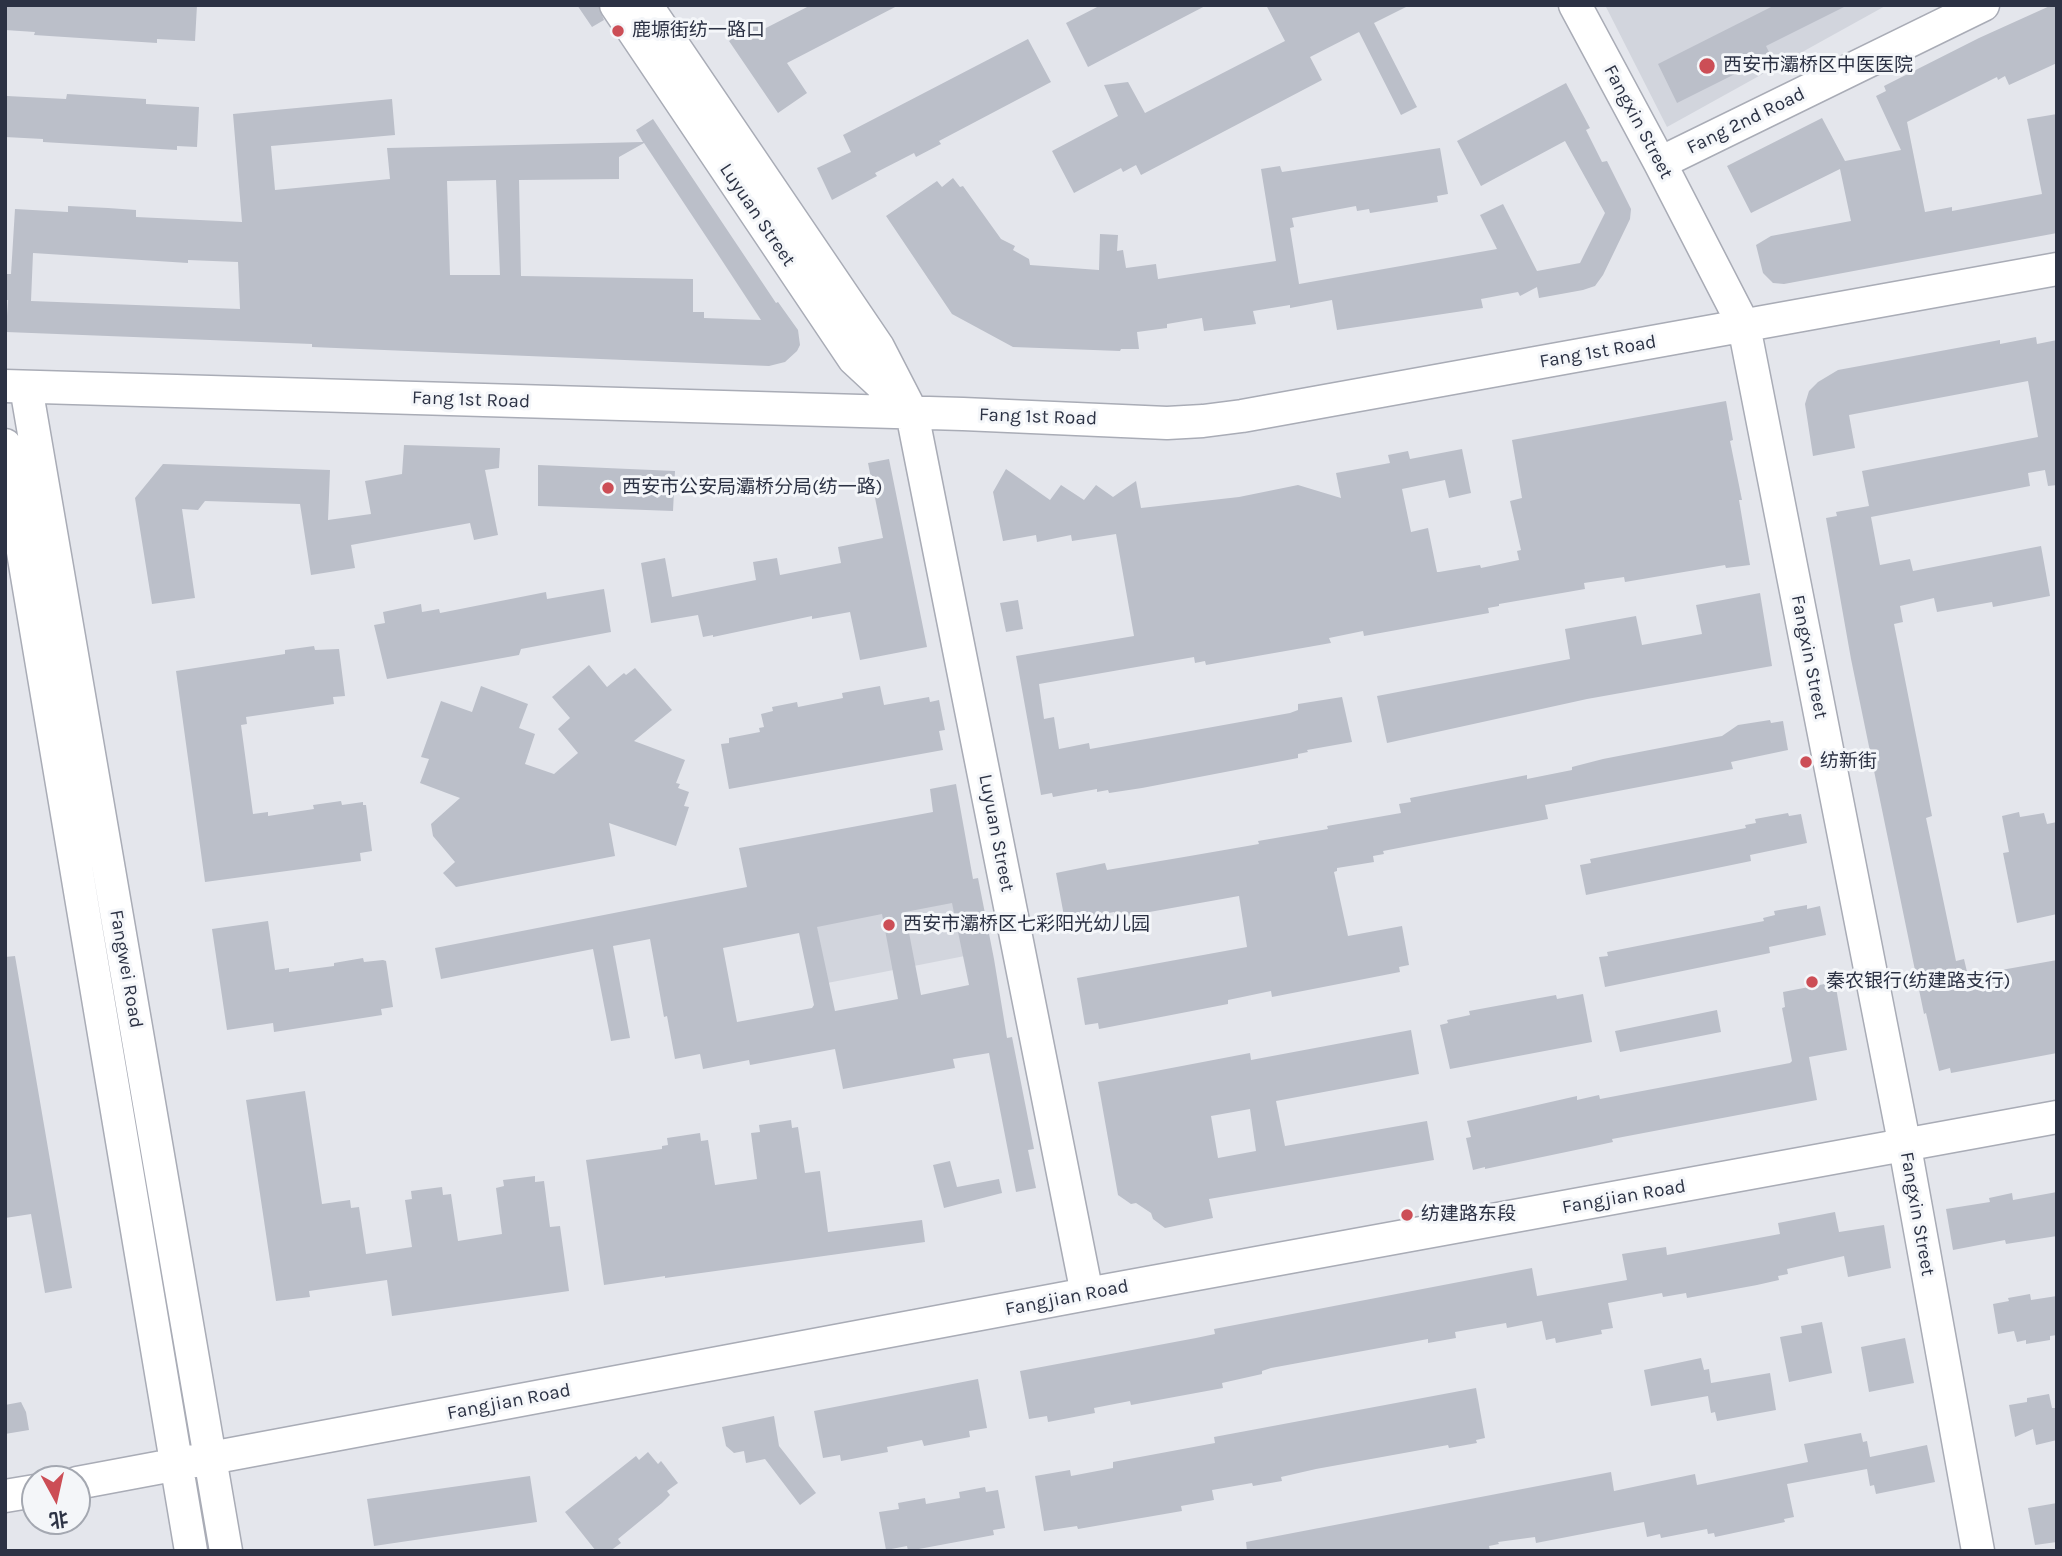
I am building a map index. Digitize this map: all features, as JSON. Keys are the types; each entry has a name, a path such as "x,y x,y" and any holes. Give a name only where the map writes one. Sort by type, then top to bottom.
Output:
{"street":[{"name":"Luyuan Street","path":"616,5 854,359 912,413"},
{"name":"Luyuan Street","path":"646,5 878,347 912,413 1087,1294"},
{"name":"Fangxin Street","path":"1575,5 1744,326 1905,1147 1978,1551"},
{"name":"Fang 2nd Road","path":"1660,163 1983,5"},
{"name":"Fang 1st Road","path":"15,386 1167,423 1203,421 2057,269"},
{"name":"Fangwei Road","path":"15,386 226,1551"},
{"name":"Fangwei Road","path":"5,445 191,1551"},
{"name":"Fangjian Road","path":"91,1480 1087,1294 1905,1147 2057,1117"}],"shaded area":[{"name":"西安市灞桥区中医医院","path":"1605,5 1887,5 1667,127"},
{"name":"西安市灞桥区七彩阳光幼儿园","path":"964,869 980,953 812,986 799,898"}],"building":[{"path":"5,5 197,5 195,41 157,39 157,43 34,35 35,32 5,30"},
{"path":"577,5 598,5 604,20 592,27"},
{"path":"811,5 899,5 787,63 807,93 778,113 729,41 758,21 764,29"},
{"path":"1101,5 1207,5 1088,67 1066,23"},
{"path":"1266,5 1410,5 1374,23 1417,107 1401,115 1359,32 1310,57 1322,80 1141,175 1136,165 1123,172 1121,168 1074,193 1052,151 1118,116 1104,85 1128,82 1145,113 1285,41"},
{"path":"1775,5 1848,5 1766,46 1771,56 1677,103 1658,64"},
{"path":"2052,5 2057,5 2057,63 2009,85 2005,76 1998,80 1997,77 1907,122 1925,212 1952,207 1952,211 2042,194 2027,119 2057,114 2057,233 1784,284 1773,283 1763,273 1756,245 1771,236 1851,221 1840,169 1751,213 1727,166 1822,118 1845,161 1901,150 1876,96 1886,91 1884,86"},
{"path":"1028,39 1051,82 939,141 941,144 916,157 914,153 875,173 877,176 832,200 817,168 851,152 843,135"},
{"path":"1566,83 1590,128 1586,130 1602,162 1607,161 1631,209 1630,219 1603,275 1595,286 1583,290 1539,298 1537,287 1520,296 1518,292 1481,299 1483,308 1337,330 1332,300 1290,308 1290,305 1253,311 1256,324 1204,331 1202,318 1167,324 1167,328 1137,332 1139,349 1120,351 1013,347 952,314 886,216 937,181 942,187 953,178 960,187 963,186 1001,239 1015,246 1013,250 1029,259 1030,265 1099,270 1100,234 1118,235 1117,251 1123,250 1126,268 1156,264 1158,279 1276,261 1261,169 1280,166 1282,172 1440,148 1448,194 1437,196 1438,202 1370,213 1369,209 1357,211 1356,206 1292,218 1294,227 1290,228 1299,284 1497,249 1480,215 1503,204 1537,271 1580,263 1605,213 1565,141 1481,186 1457,141"},
{"path":"67,94 146,99 146,104 199,107 197,147 177,146 177,150 43,142 43,139 5,137 7,96 66,99"},
{"path":"392,99 395,135 271,146 275,190 390,179 387,148 643,142 636,130 653,119 776,303 778,302 798,330 800,345 785,362 769,366 6,332 8,300 5,300 5,274 11,274 15,209 68,212 68,206 108,208 136,210 136,217 242,222 233,114","holes":["644,143 761,320 704,318 704,312 693,312 693,279 521,276 519,180 619,179 619,157","496,180 500,275 450,275 447,181","33,253 188,263 188,260 238,262 240,309 31,301"]},
{"path":"2036,337 2037,344 2057,340 2057,485 2048,486 2045,470 2028,473 2030,486 1871,517 1880,565 1910,559 1913,571 2041,546 2050,596 1993,607 1992,602 1937,612 1934,598 1900,606 1903,622 1894,624 1932,816 1926,818 1956,961 1964,959 1968,976 2057,960 2057,1053 1951,1073 1950,1068 1939,1071 1926,1013 1924,1014 1851,659 1826,518 1837,516 1836,512 1869,506 1862,471 2038,437 2028,381 1849,415 1855,448 1813,456 1805,404 1809,391 1838,370 2000,340 2000,344"},
{"path":"1726,401 1750,565 1726,568 1725,565 1625,582 1624,577 1584,583 1585,589 1499,604 1488,608 1489,613 1364,636 1363,631 1329,638 1331,643 1206,665 1205,661 1195,663 1194,657 1039,684 1044,719 1054,717 1059,749 1089,743 1090,749 1290,713 1298,710 1298,704 1342,697 1352,742 1307,750 1308,752 1298,754 1298,758 1142,788 1109,793 1108,790 1097,792 1097,789 1053,797 1052,793 1041,795 1016,656 1134,636 1116,534 1072,541 1071,535 1037,542 1036,535 1003,541 993,492 1006,469 1050,500 1061,485 1084,500 1096,485 1113,497 1136,481 1141,508 1239,497 1298,485 1341,498 1336,473 1390,463 1388,455 1408,451 1410,459 1462,449 1471,493 1449,498 1445,480 1402,489 1411,532 1428,528 1439,572 1480,565 1481,568 1519,560 1517,551 1521,550 1510,501 1522,498 1512,440"},
{"path":"404,445 500,448 499,468 485,470 498,535 474,540 470,523 351,545 355,568 311,575 300,504 205,501 198,510 182,509 195,598 152,604 135,498 163,464 330,470 328,520 371,514 365,481 402,474"},
{"path":"889,459 927,647 860,660 850,612 812,619 812,616 713,637 703,637 698,615 651,623 641,563 665,558 672,597 756,580 753,562 777,558 780,575 841,563 838,547 883,538 868,463"},
{"path":"538,465 675,471 673,511 538,506"},
{"path":"604,589 611,632 521,649 519,655 387,679 374,625 385,623 383,612 421,604 422,612 439,609 440,613 546,592 547,599"},
{"path":"1760,593 1772,666 1587,699 1387,743 1377,696 1570,659 1565,629 1636,616 1642,645 1702,634 1696,605"},
{"path":"1018,600 1023,629 1006,632 1000,603"},
{"path":"314,646 315,650 339,649 345,696 333,697 334,704 246,717 247,724 241,725 253,814 268,812 268,816 314,809 313,805 341,801 342,805 363,802 363,805 366,805 372,851 360,853 361,861 205,882 176,671 285,654 285,650"},
{"path":"589,665 607,687 635,668 672,710 634,741 685,760 676,783 680,784 678,788 689,792 684,806 689,807 676,846 609,823 615,856 456,887 443,873 455,862 433,836 431,824 460,798 420,783 429,759 421,757 441,701 472,712 481,686 528,704 519,728 535,734 525,764 554,774 578,753 558,729 570,718 552,697"},
{"path":"880,686 884,705 929,697 930,702 939,700 945,730 939,731 943,750 729,789 721,744 729,743 729,738 760,732 759,728 764,727 761,714 773,711 772,707 797,702 798,707 843,698 842,693"},
{"path":"1770,720 1771,723 1783,721 1788,750 1731,762 1733,769 1545,805 1548,819 1383,851 1384,854 1373,856 1374,862 1337,868 1334,872 1348,936 1402,926 1409,965 1399,967 1400,972 1272,997 1271,991 1228,1000 1228,1004 1099,1029 1098,1023 1085,1025 1077,978 1247,947 1239,896 1127,916 1126,913 1114,915 1114,912 1076,919 1075,914 1064,916 1056,873 1105,863 1107,870 1259,844 1258,841 1401,813 1399,804 1411,802 1410,798 1527,775 1527,779 1572,770 1572,767 1603,759 1722,736 1738,725"},
{"path":"956,784 973,879 978,878 1007,1038 1012,1037 1034,1149 1028,1150 1036,1188 1016,1192 989,1053 953,1059 955,1068 843,1089 835,1049 750,1065 749,1060 703,1069 700,1054 675,1059 667,1016 664,1017 650,939 613,946 630,1038 611,1041 593,949 441,979 435,948 747,887 739,848 933,812 930,789","holes":["952,903 969,985 921,995 905,912","882,914 898,999 835,1011 817,927","799,933 814,1005 812,1008 737,1022 723,948"]},
{"path":"2019,812 2020,817 2044,813 2047,824 2057,822 2057,914 2017,923 2003,853 2009,852 2002,816"},
{"path":"1788,813 1789,816 1801,814 1807,843 1750,855 1751,861 1586,895 1580,865 1591,863 1590,859 1746,828 1745,825 1756,823 1755,819"},
{"path":"1807,905 1807,909 1820,906 1826,935 1769,947 1770,953 1605,987 1599,957 1608,956 1607,952 1764,921 1763,918 1775,915 1774,911"},
{"path":"268,921 275,970 289,968 289,972 334,966 334,963 363,958 364,962 383,960 386,961 393,1007 381,1009 382,1015 274,1032 273,1023 227,1030 212,929"},
{"path":"15,956 72,1288 45,1293 31,1214 5,1218 5,957"},
{"path":"1835,982 1847,1050 1809,1057 1817,1100 1612,1139 1613,1142 1473,1170 1466,1138 1471,1137 1467,1121 1577,1096 1577,1100 1599,1095 1600,1099 1790,1063 1792,1061 1782,1008 1785,1007 1783,992"},
{"path":"1583,994 1592,1042 1450,1069 1440,1025 1448,1023 1447,1020 1470,1015 1469,1011 1556,995 1557,999"},
{"path":"1717,1010 1721,1032 1620,1052 1615,1031"},
{"path":"1411,1030 1419,1074 1276,1101 1285,1146 1427,1121 1434,1160 1209,1199 1213,1218 1165,1228 1153,1219 1151,1213 1118,1195 1098,1082 1250,1053 1251,1060","holes":["1250,1109 1256,1151 1218,1158 1211,1116"]},
{"path":"305,1091 322,1204 350,1200 351,1208 359,1207 366,1254 412,1247 405,1200 412,1199 411,1191 442,1187 443,1195 451,1194 458,1241 502,1234 496,1188 504,1186 503,1180 535,1176 535,1182 544,1181 550,1227 560,1226 569,1291 392,1316 387,1280 309,1291 310,1297 276,1301 246,1100"},
{"path":"791,1120 792,1128 798,1127 805,1173 820,1171 828,1232 922,1220 925,1242 604,1285 586,1160 662,1149 662,1146 668,1145 667,1138 700,1133 701,1141 708,1140 715,1185 757,1179 751,1133 760,1132 759,1125"},
{"path":"950,1161 957,1187 999,1179 1002,1193 944,1208 933,1165"},
{"path":"2057,1192 2057,1236 2006,1244 2005,1240 1953,1250 1946,1209 1990,1202 1989,1198 2012,1193 2013,1200"},
{"path":"1835,1212 1839,1232 1884,1225 1891,1268 1848,1277 1844,1256 1787,1269 1788,1274 1778,1276 1779,1280 1757,1285 1687,1298 1686,1293 1663,1297 1662,1293 1608,1303 1613,1328 1601,1330 1602,1334 1556,1343 1555,1338 1546,1340 1542,1321 1507,1328 1506,1323 1455,1332 1456,1338 1428,1343 1428,1339 1271,1368 1262,1371 1262,1374 1222,1383 1223,1388 1131,1405 1130,1401 1094,1408 1095,1413 1048,1422 1047,1416 1029,1419 1020,1371 1215,1334 1214,1329 1532,1268 1537,1296 1627,1280 1622,1254 1666,1247 1667,1255 1780,1234 1778,1223"},
{"path":"2030,1294 2031,1300 2057,1296 2057,1335 2050,1336 2050,1340 2026,1344 2026,1340 2017,1342 2014,1331 1998,1334 1993,1304"},
{"path":"1822,1322 1832,1373 1789,1382 1780,1337 1802,1333 1801,1326"},
{"path":"1905,1338 1914,1383 1869,1392 1861,1347"},
{"path":"1701,1358 1704,1370 1709,1369 1711,1383 1770,1373 1776,1410 1717,1421 1715,1412 1711,1413 1708,1396 1651,1406 1644,1370"},
{"path":"978,1379 987,1428 969,1431 970,1437 924,1446 922,1440 887,1447 888,1452 841,1461 840,1455 823,1458 814,1411"},
{"path":"1476,1388 1485,1438 1476,1440 1477,1443 1449,1448 1448,1445 1316,1469 1281,1477 1282,1481 1212,1490 1214,1500 1181,1506 1182,1511 1078,1529 1077,1526 1044,1531 1035,1476 1070,1470 1071,1476 1113,1468 1113,1462 1215,1443 1214,1437"},
{"path":"2049,1394 2052,1408 2057,1408 2057,1440 2036,1445 2033,1429 2015,1437 2009,1405"},
{"path":"21,1402 29,1430 5,1434 5,1405"},
{"path":"774,1416 779,1446 816,1493 800,1505 765,1459 746,1463 744,1451 734,1453 726,1446 722,1427"},
{"path":"1861,1433 1863,1442 1867,1441 1870,1457 1927,1445 1935,1482 1876,1494 1874,1485 1870,1486 1867,1469 1787,1484 1794,1517 1784,1519 1785,1522 1715,1537 1714,1533 1708,1534 1707,1529 1661,1538 1660,1534 1647,1537 1644,1522 1536,1543 1535,1537 1498,1542 1499,1544 1489,1546 1490,1551 1247,1551 1246,1542 1611,1472 1614,1491 1695,1474 1697,1485 1808,1462 1804,1444"},
{"path":"648,1452 658,1464 661,1461 678,1483 667,1491 670,1495 662,1503 618,1539 621,1543 610,1551 596,1551 565,1512 636,1456 639,1460"},
{"path":"530,1476 537,1522 374,1546 367,1499"},
{"path":"985,1487 986,1492 998,1490 1005,1528 993,1530 994,1535 908,1551 907,1546 886,1550 879,1512 899,1509 898,1503 925,1498 926,1504 960,1498 959,1492"},
{"path":"2057,1503 2057,1542 2035,1545 2028,1508"}],"place":[{"name":"鹿塬街纺一路口","path":"618,31"},
{"name":"西安市灞桥区中医医院","path":"1707,66"},
{"name":"西安市公安局灞桥分局(纺一路)","path":"608,488"},
{"name":"纺新街","path":"1806,762"},
{"name":"西安市灞桥区七彩阳光幼儿园","path":"889,925"},
{"name":"秦农银行(纺建路支行)","path":"1812,982"},
{"name":"纺建路东段","path":"1407,1215"}]}
